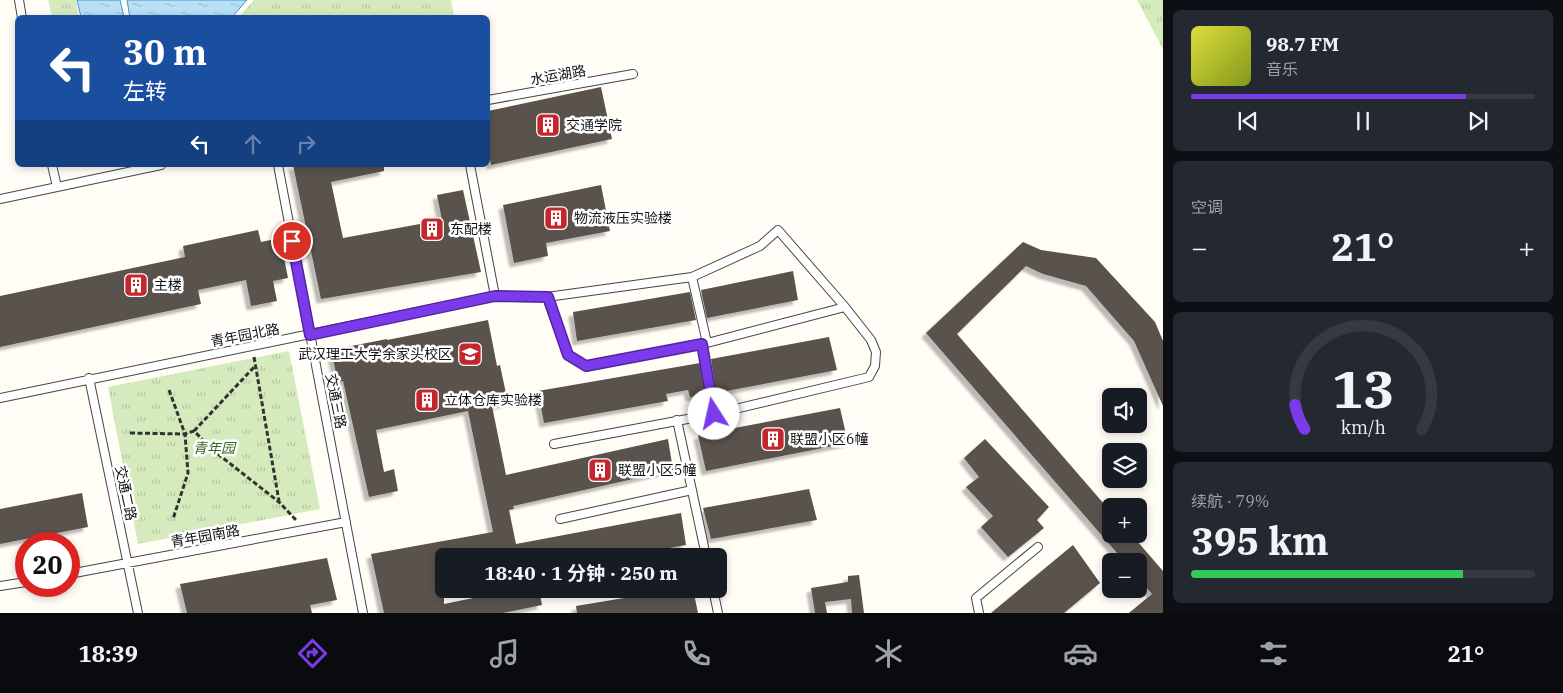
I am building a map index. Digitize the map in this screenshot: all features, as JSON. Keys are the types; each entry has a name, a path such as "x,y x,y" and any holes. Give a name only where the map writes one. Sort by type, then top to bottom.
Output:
{"lane":[{"path":"19,0 22,15"},
{"name":"水运湖路","path":"490,100 633,74"},
{"path":"52,167 57,187"},
{"path":"0,199 152,167"},
{"name":"交通三路","path":"278,167 363,613"},
{"path":"470,167 495,296"},
{"name":"青年园北路","path":"0,398 89,378 310,335 495,296 548,297 692,278 760,246 778,230 845,307"},
{"path":"692,278 714,414"},
{"path":"548,297 568,355 586,366 704,344 845,307 871,340 876,352 875,366 869,377 714,414 554,444"},
{"name":"交通二路","path":"89,378 138,613"},
{"path":"677,420 704,548"},
{"path":"560,519 692,490"},
{"name":"青年园南路","path":"80,572 346,522"},
{"path":"979,613 976,598 1038,547"},
{"path":"0,586 15,584"},
{"path":"715,598 718,613"}],"path":[{"path":"253,346 279,502"},
{"path":"130,433 185,434 194,431 256,365"},
{"path":"169,390 185,434 188,472 174,519"},
{"path":"194,431 214,452 279,502 305,530"}],"green space":[{"path":"48,0 76,0 79,15 52,15"},
{"path":"254,0 451,0 454,15 241,15"},
{"path":"1137,0 1163,0 1163,49"},
{"name":"青年园","path":"289,351 320,509 138,544 108,387"}],"water":[{"path":"77,0 120,0 124,15 81,15"},
{"path":"127,0 247,0 234,15 130,15"}],"building":[{"name":"交通学院","path":"601,87 612,139 491,165 490,111"},
{"name":"东配楼","path":"293,167 384,167 384,171 331,182 343,238 442,220 437,195 463,190 481,272 321,299"},
{"name":"物流液压实验楼","path":"601,185 610,231 546,243 548,256 514,263 503,205"},
{"name":"主楼","path":"258,230 261,242 280,238 288,278 273,281 277,301 251,306 246,280 198,290 201,304 0,347 0,296 185,257 183,246"},
{"path":"1023,242 1041,250 1096,258 1155,322 1163,341 1163,406 1134,341 1086,286 1043,274 1026,266 957,334 1102,502 1102,536 926,333"},
{"path":"793,271 798,300 707,318 701,290"},
{"path":"690,292 696,320 577,341 573,312"},
{"path":"488,320 497,366 500,365 508,403 492,406 506,475 668,439 673,470 513,506 514,509 509,510 516,544 681,513 686,545 669,548 435,548 435,598 444,598 444,604 473,598 541,598 542,605 503,613 384,613 371,554 493,532 468,411 376,430 384,472 394,469 398,491 369,497 343,381 338,382 331,350"},
{"path":"829,337 837,370 716,393 711,359"},
{"path":"700,363 705,395 690,397 688,390 666,394 668,401 544,423 538,391"},
{"name":"联盟小区6幢","path":"840,408 848,443 706,471 698,435"},
{"path":"985,439 1049,507 1037,520 1044,528 1008,557 981,527 993,516 966,487 979,477 964,458"},
{"path":"809,489 817,520 711,539 703,508"},
{"path":"82,493 88,527 62,532 15,532 15,541 0,544 0,509"},
{"path":"1108,543 1139,543 1163,571 1163,613 1129,613 1152,594 1147,588 1147,553 1117,553"},
{"path":"1073,545 1100,583 1064,613 991,613"},
{"path":"327,558 337,600 310,605 312,613 187,613 180,584"},
{"path":"859,575 864,613 852,613 851,599 825,602 827,613 815,613 811,588 848,582 848,576"},
{"path":"624,598 695,598 698,613 577,613 576,606"}],"place":[{"name":"交通学院","path":"548,125"},
{"name":"物流液压实验楼","path":"556,218"},
{"name":"东配楼","path":"432,229"},
{"name":"主楼","path":"136,285"},
{"name":"武汉理工大学余家头校区","path":"470,354"},
{"name":"立体仓库实验楼","path":"427,400"},
{"name":"联盟小区6幢","path":"773,439"},
{"name":"联盟小区5幢","path":"600,470"}],"route":[{"path":"292,241 310,335 495,296 548,297 568,355 586,366 702,344 714,414"}]}
